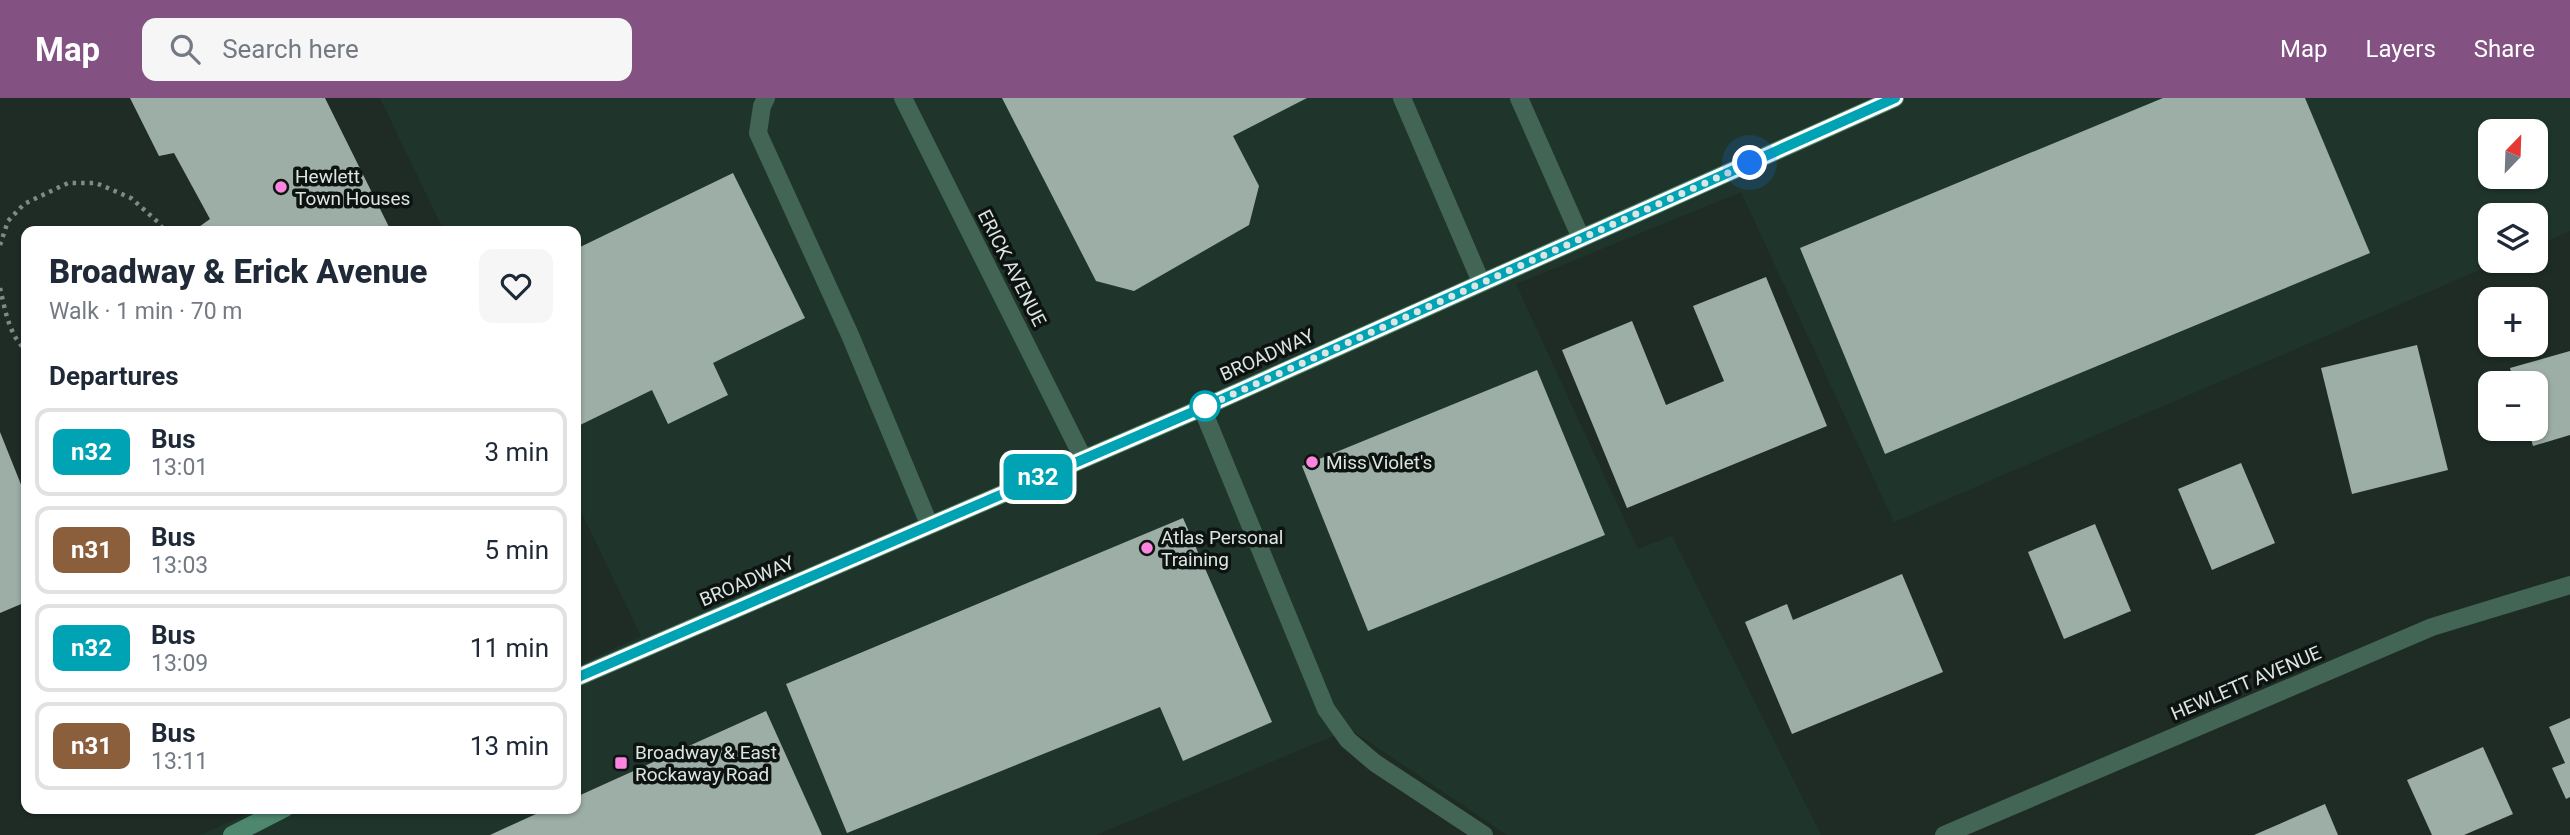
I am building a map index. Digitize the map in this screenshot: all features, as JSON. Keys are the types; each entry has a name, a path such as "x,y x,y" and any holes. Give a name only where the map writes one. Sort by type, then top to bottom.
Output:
{"main road":[{"name":"BROADWAY","path":"581,676 1083,457 1202,408 1895,98"},
{"path":"232,835 273,814"}],"street":[{"path":"766,98 762,106 758,133 850,335 929,524"},
{"name":"ERICK AVENUE","path":"903,98 1083,457"},
{"path":"1402,98 1481,282"},
{"path":"1519,98 1581,238"},
{"path":"1202,408 1326,709 1348,740 1375,763 1484,835"},
{"name":"HEWLETT AVENUE","path":"1944,835 2432,627 2570,584"}],"path":[{"path":"0,244 8,221 24,204 68,183 96,183 131,198 161,226"},
{"path":"0,288 6,317 21,345"}],"shaded area":[{"path":"380,98 2570,98 2570,231 2548,241 2548,203 2478,203 2478,270 1894,522 1741,192 1516,284 1638,549 1672,536 1821,835 1507,835 1350,729 1096,835 200,835 248,814 581,814 581,664 641,636 581,511 581,226 442,226"}],"building":[{"name":"Hewlett Town Houses","path":"130,98 325,98 389,226 200,226 210,219 174,153 159,156"},
{"path":"1002,98 1307,98 1233,136 1259,186 1249,225 1134,291 1096,281"},
{"path":"2163,98 2305,98 2370,253 1885,454 1800,248"},
{"path":"733,173 805,318 713,363 728,395 668,424 652,390 581,425 581,247"},
{"path":"1766,277 1827,426 1627,508 1562,350 1632,321 1666,405 1724,381 1693,306"},
{"path":"2417,345 2448,470 2352,494 2321,368"},
{"path":"2570,351 2570,435 2533,446 2532,441 2548,441 2548,371 2511,371 2510,368"},
{"path":"1537,370 1605,535 1368,631 1302,466"},
{"path":"0,432 21,484 21,604 0,613"},
{"path":"2241,463 2275,543 2212,570 2178,489"},
{"path":"1183,518 1272,722 1183,761 1160,707 847,833 786,684"},
{"path":"2095,524 2131,611 2064,639 2028,552"},
{"path":"1902,574 1943,672 1792,734 1745,622 1787,604 1793,620"},
{"path":"766,711 822,835 490,835 536,814 581,814 581,795"},
{"path":"2570,718 2570,797 2566,799 2552,768 2565,763 2549,727"},
{"path":"2483,747 2513,814 2464,835 2432,835 2407,780"},
{"path":"2325,804 2338,835 2254,835"}],"bus line":[{"name":"n32","path":"581,676 1083,457 1202,408 1895,98"}],"place":[{"name":"Hewlett Town Houses","path":"281,187"},
{"name":"Miss Violet's","path":"1312,462"},
{"name":"Atlas Personal Training","path":"1147,548"},
{"name":"Broadway & East Rockaway Road","path":"621,763"}],"route":[{"path":"1205,406 1202,408 1750,163"}]}
